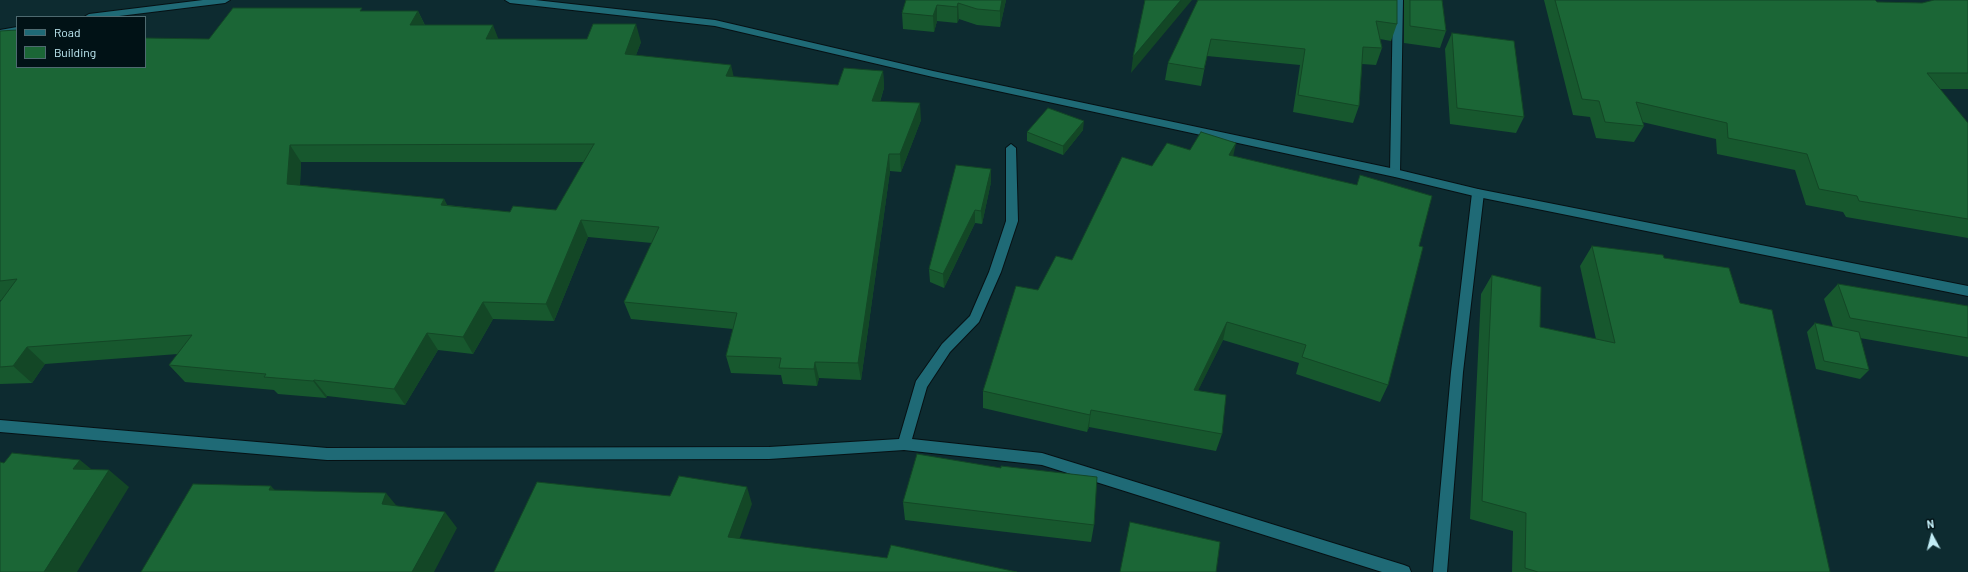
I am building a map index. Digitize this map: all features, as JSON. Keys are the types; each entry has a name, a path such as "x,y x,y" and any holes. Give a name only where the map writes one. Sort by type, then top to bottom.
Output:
{"street":[{"path":"97,16 225,0"},
{"path":"510,0 715,23 933,74 1396,173 1478,193 1968,291"},
{"path":"1396,173 1398,0"},
{"path":"0,33 16,30"},
{"path":"904,444 921,385 946,348 976,319 995,272 1012,221 1011,148"},
{"path":"1440,572 1457,372 1478,193"},
{"path":"0,426 328,454 769,453 904,444 1042,459 1404,572"}],"building":[{"path":"906,0 1002,0 1000,11 977,9 958,3 957,7 937,5 933,16 902,13"},
{"path":"1145,0 1181,0 1133,57"},
{"path":"1198,0 1397,0 1397,24 1376,21 1382,48 1363,47 1359,106 1298,95 1305,49 1211,39 1204,69 1168,63"},
{"path":"1410,0 1442,0 1446,31 1410,26"},
{"path":"1555,0 1875,0 1877,2 1922,3 1934,0 1968,0 1968,73 1927,73 1968,123 1968,219 1859,201 1857,196 1819,189 1807,154 1728,138 1727,123 1636,102 1644,126 1605,122 1599,101 1582,99"},
{"path":"233,8 362,8 360,11 418,11 410,25 493,25 486,39 587,39 593,24 636,24 625,54 731,65 726,76 838,85 844,68 883,71 872,101 920,103 900,154 889,154 858,363 815,362 814,369 779,368 781,358 726,356 737,313 624,302 659,227 581,220 546,304 483,302 463,337 427,333 394,389 314,380 264,377 266,374 169,365 192,335 27,347 13,366 0,367 0,302 17,279 0,281 0,31 16,30 16,68 146,68 146,38 209,39","holes":["594,144 556,210 513,206 510,212 441,205 444,199 287,184 290,145"]},
{"path":"1452,33 1514,41 1524,117 1457,108"},
{"path":"1048,108 1084,121 1063,146 1027,132"},
{"path":"1201,132 1236,143 1229,155 1357,185 1360,175 1432,196 1419,246 1423,247 1388,385 1302,357 1306,345 1227,322 1194,390 1226,395 1222,434 1091,410 1090,415 983,391 1016,286 1038,290 1056,256 1072,260 1122,157 1152,166 1167,143 1190,150"},
{"path":"956,165 991,169 981,211 975,210 943,274 929,269"},
{"path":"1592,246 1663,255 1664,258 1729,268 1740,303 1772,310 1830,572 1538,572 1525,568 1526,513 1482,501 1492,275 1541,287 1540,327 1615,343"},
{"path":"1838,284 1968,306 1968,338 1850,318"},
{"path":"1815,323 1859,332 1869,370 1824,361"},
{"path":"12,453 80,460 73,469 109,470 44,572 0,572 0,462 4,463"},
{"path":"917,454 1001,468 1001,466 1097,477 1094,525 903,502"},
{"path":"679,476 747,487 728,537 887,558 891,545 1017,572 494,572 537,482 670,496"},
{"path":"193,484 271,486 269,490 386,493 382,504 445,512 412,572 141,572"},
{"path":"1130,522 1220,542 1216,572 1120,572"}]}
